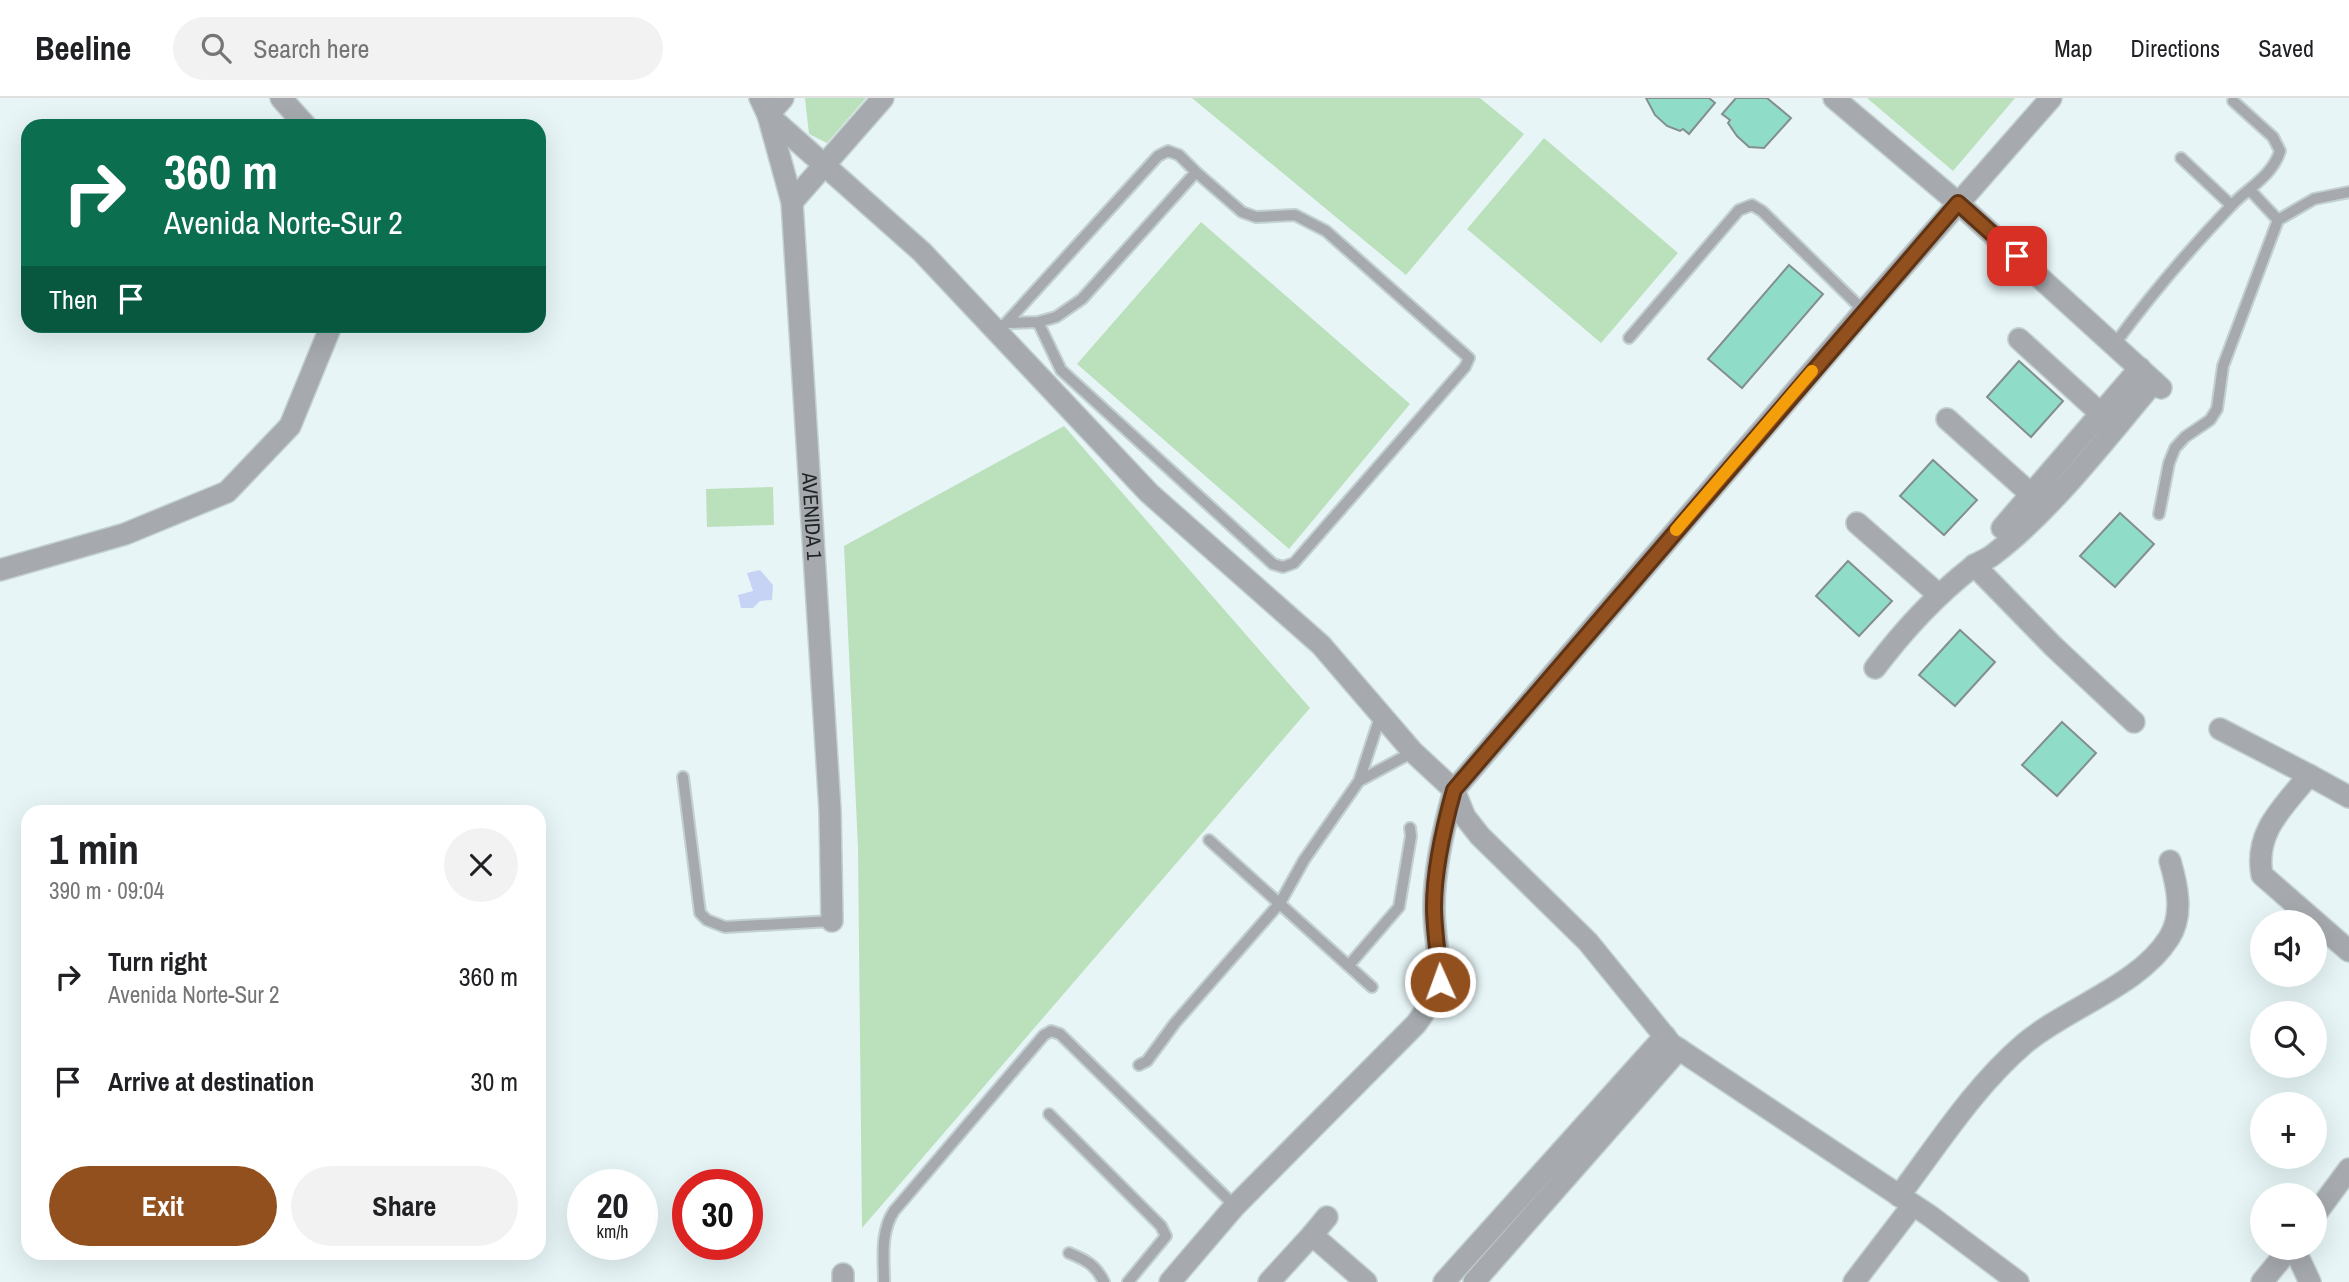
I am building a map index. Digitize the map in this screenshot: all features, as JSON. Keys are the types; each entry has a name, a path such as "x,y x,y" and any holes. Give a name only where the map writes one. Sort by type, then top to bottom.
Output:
{"street":[{"path":"281,98 300,119"},
{"path":"783,98 764,106 1001,327 1158,501 1299,622 1413,752 1454,790 1465,817 1480,836 1588,942 1672,1043 1906,1200 2018,1282"},
{"path":"792,202 883,98"},
{"path":"1835,98 1958,203 2152,379 2109,421 2039,501 1986,546 1974,565 1939,595 1900,635 1875,668"},
{"path":"1170,1282 1235,1206 1416,1024 1432,1002 1440,982 1434,908 1435,883 1454,790 1864,311 2051,98"},
{"name":"AVENIDA 1","path":"764,106 792,202 830,810 832,921"},
{"path":"0,570 125,534 227,492 290,426 328,333"},
{"path":"2019,339 2109,421"},
{"path":"1947,419 2039,501"},
{"path":"1857,523 1939,595"},
{"path":"1974,565 2054,647 2134,722"},
{"path":"2220,729 2349,797"},
{"path":"2309,775 2268,824 2262,841 2262,875 2349,951"},
{"path":"1854,1282 1971,1101 2011,1056 2032,1038 2128,976 2166,943 2174,930 2178,889 2170,861"},
{"path":"1444,1282 1672,1043"},
{"path":"1474,1282 1672,1043"},
{"path":"2327,1199 2349,1169"},
{"path":"1269,1282 1327,1217"},
{"path":"1312,1235 1366,1282"},
{"path":"2262,1282 2281,1260"},
{"path":"2298,1260 2310,1282"}],"lane":[{"path":"2114,345 2231,205 2270,172 2280,152 2273,137 2234,101"},
{"path":"1001,327 1158,156 1168,151 1179,155 1242,212 1256,217 1295,215 1326,231 1469,358 1465,367 1294,563 1283,567 1273,564 1067,376 1052,353 1038,322"},
{"path":"2181,158 2231,205"},
{"path":"1001,327 1056,317 1082,299 1196,172"},
{"path":"2250,190 2278,220"},
{"path":"2159,514 2169,463 2175,448 2185,437 2210,420 2217,409 2223,366 2278,220 2314,199 2349,192"},
{"path":"1629,338 1739,210 1752,205 1762,211 1864,311"},
{"path":"1139,1065 1147,1061 1175,1023 1280,903 1304,860 1359,780 1381,714"},
{"path":"1359,780 1413,752"},
{"path":"683,777 700,913 707,920 725,928 832,921"},
{"path":"1350,964 1399,906 1411,836 1410,828"},
{"path":"1209,840 1373,987"},
{"path":"884,1282 884,1237 887,1222 894,1211 1044,1035 1051,1031 1060,1034 1235,1206"},
{"path":"1049,1114 1161,1226 1166,1236 1128,1282"},
{"path":"1069,1253 1086,1260 1098,1270 1104,1282"}],"green space":[{"path":"805,98 866,98 827,143 809,134"},
{"path":"1192,98 1480,98 1524,134 1406,275"},
{"path":"1867,98 2015,98 1953,171"},
{"path":"1544,138 1678,253 1601,343 1467,229"},
{"path":"1201,222 1410,404 1289,549 1077,364"},
{"path":"1064,426 1310,708 862,1228 858,848 844,546"},
{"path":"773,487 774,525 707,527 706,489"}],"water":[{"path":"760,570 773,585 772,600 760,601 753,608 741,608 738,595 753,591 747,573"}],"building":[{"path":"1646,98 1709,98 1715,103 1689,134 1683,129 1680,131 1667,126 1655,115"},
{"path":"1736,98 1767,98 1791,118 1764,148 1749,147 1737,136 1728,123 1730,120 1722,114"},
{"path":"1789,265 1823,294 1742,388 1708,359"},
{"path":"2019,361 2063,401 2031,437 1987,397"},
{"path":"1933,460 1977,500 1944,535 1900,496"},
{"path":"2120,513 2154,544 2115,587 2080,556"},
{"path":"1848,561 1892,601 1859,636 1816,596"},
{"path":"1960,630 1995,662 1955,706 1919,675"},
{"path":"2062,722 2096,753 2057,796 2022,765"}],"slow traffic":[{"path":"1676,530 1812,371"}],"route":[{"path":"1440,982 1434,908 1435,883 1454,790 1958,203 2017,256"}]}
